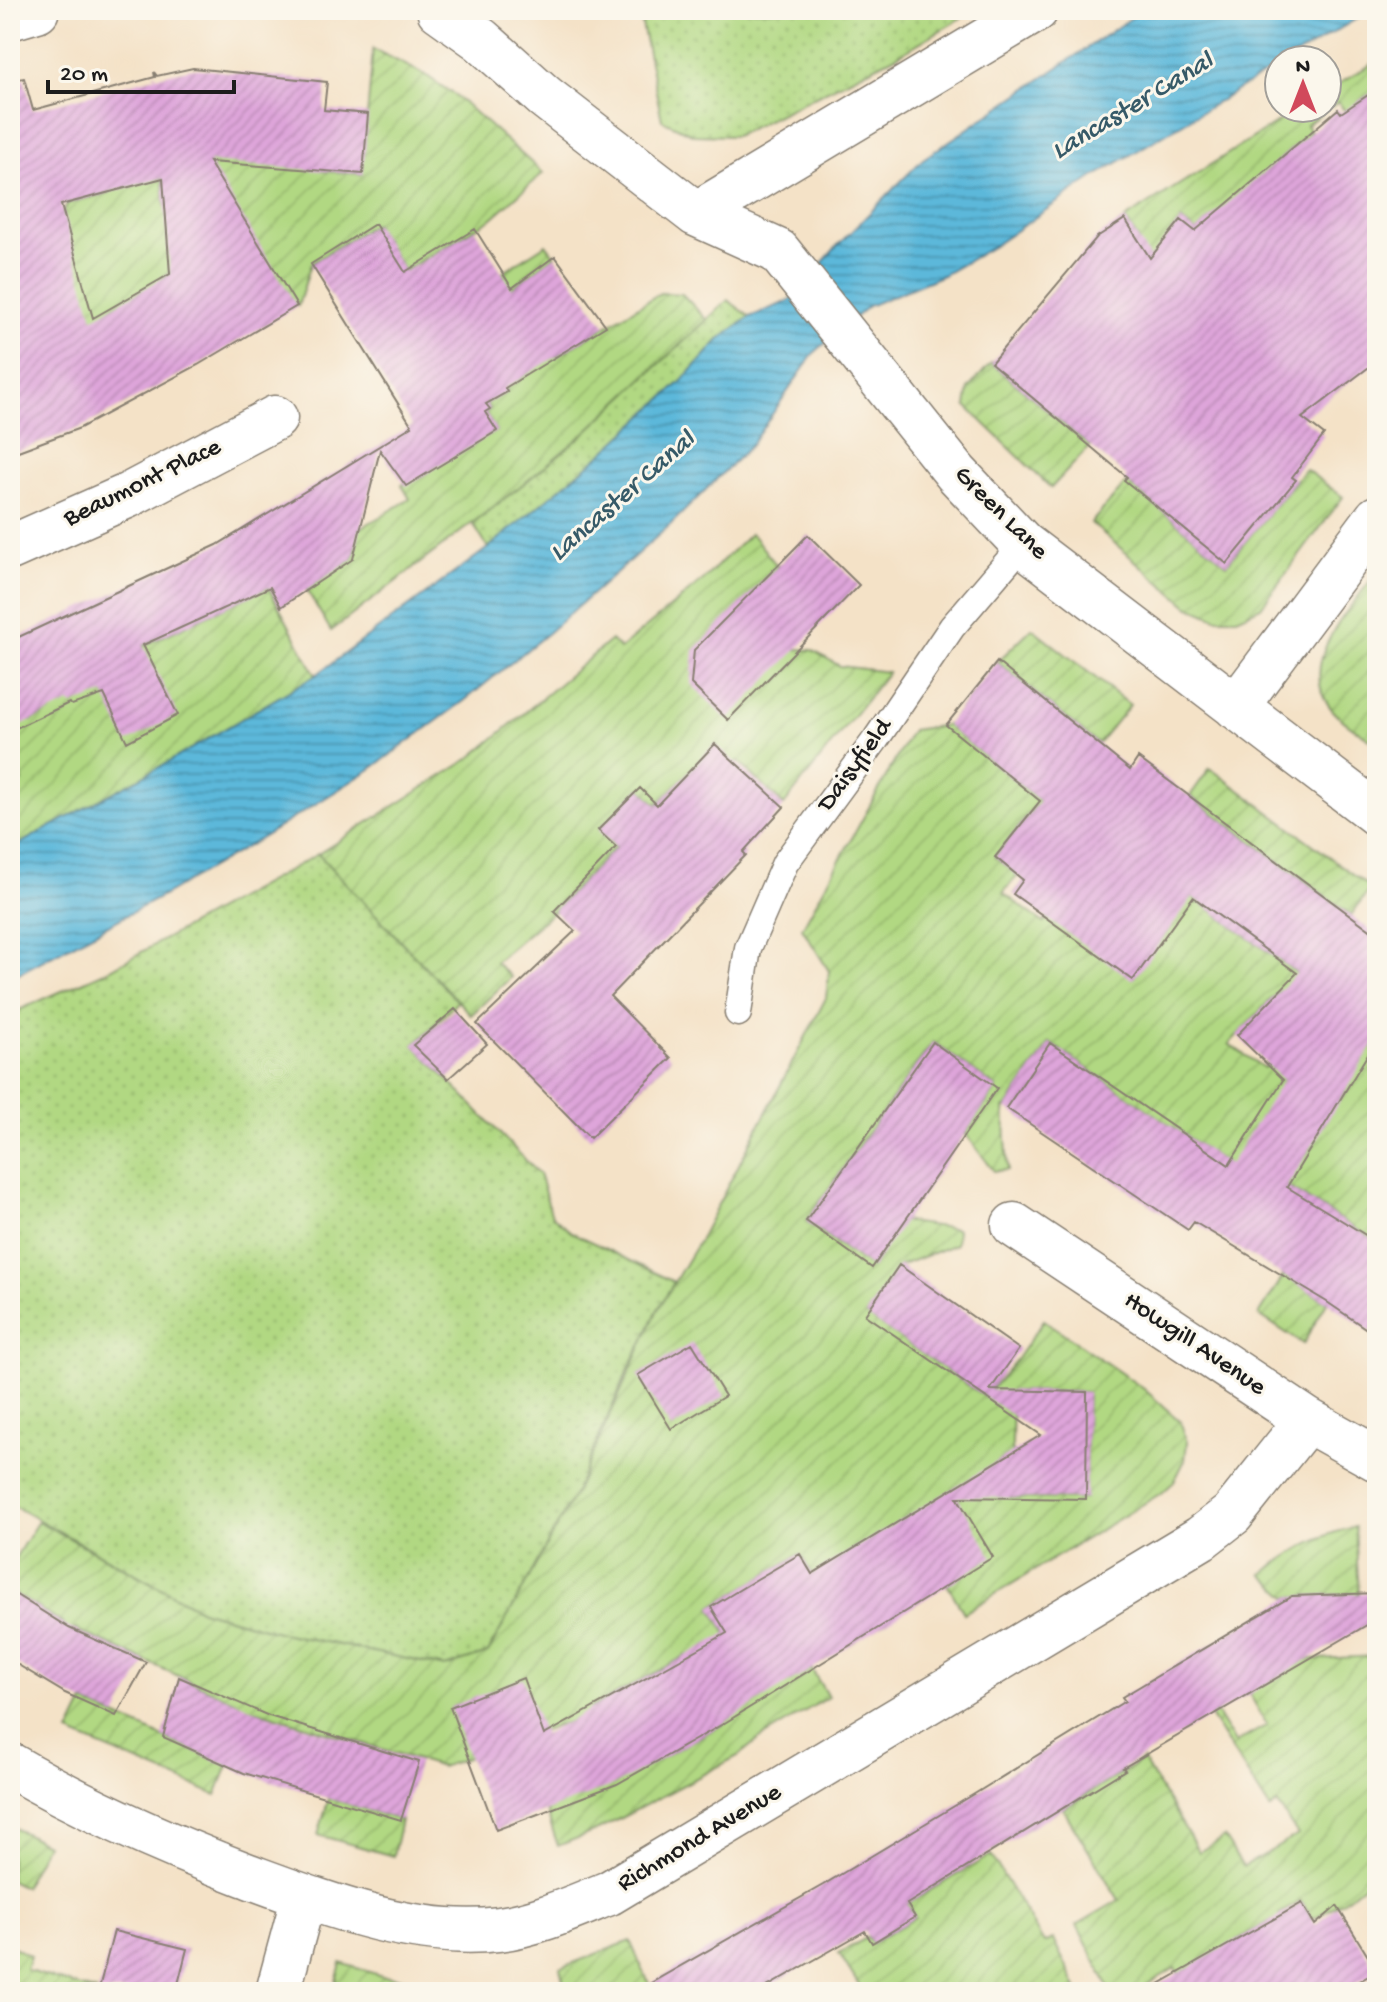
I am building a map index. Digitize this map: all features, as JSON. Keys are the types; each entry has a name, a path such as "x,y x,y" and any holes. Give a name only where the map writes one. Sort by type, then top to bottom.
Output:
{"street":[{"path":"10,18 37,10"},
{"name":"Green Lane","path":"439,10 481,40 545,97 696,214 778,251 956,473 1023,544 1377,814"},
{"path":"696,214 1036,10"},
{"name":"Beaumont Place","path":"10,548 127,496 275,418"},
{"path":"1236,707 1377,518"},
{"name":"Howgill Avenue","path":"1014,1225 1307,1420 1377,1459"},
{"name":"Richmond Avenue","path":"10,1765 44,1786 170,1845 304,1896 383,1919 452,1930 499,1929 543,1918 609,1893 1201,1538 1232,1514 1307,1420"},
{"path":"278,1992 304,1896"}],"lane":[{"name":"Daisyfield","path":"738,1013 748,948 785,863 876,739 952,627 1023,544"}],"green space":[{"path":"639,10 975,10 898,55 735,136 694,135 662,120"},
{"path":"373,49 424,74 456,96 543,173 491,219 404,271 374,224 311,264 298,306 198,258 165,277 173,292 87,338 10,235 63,213 68,203 108,193 103,174 161,158 165,204 204,148 319,161 324,171 362,174"},
{"path":"1377,61 1377,135 1363,135 1343,109 1343,81"},
{"path":"1275,124 1307,124 1341,174 1236,263 1181,220 1215,291 1096,267 1138,239 1125,219"},
{"path":"546,244 555,256 499,298 557,356 660,293 682,294 707,320 579,438 526,482 331,631 301,580 330,565 342,566 353,559 356,547 349,535 410,499 402,485 496,431 485,412 490,409 486,404 507,391 488,361 444,310"},
{"path":"728,300 750,317 721,338 683,380 604,452 488,548 473,524 579,438"},
{"path":"991,363 1090,446 1051,488 966,406 969,388"},
{"path":"1305,469 1343,497 1261,607 1237,618 1216,618 1188,606 1091,523 1127,482 1227,564"},
{"path":"751,533 777,566 796,649 812,650 840,666 888,672 784,805 738,761 724,776 682,781 657,805 640,788 599,829 616,847 554,911 495,962 511,977 471,1015 318,854 472,757 611,640 620,649 703,580"},
{"path":"1377,572 1377,661 1370,671 1377,677 1377,744 1329,706 1320,682 1320,665 1333,631"},
{"path":"268,587 316,675 165,764 10,849 10,787 23,781 10,751 10,717 31,721 51,711 85,673"},
{"path":"1032,628 1130,705 1098,744 997,662"},
{"path":"947,725 1048,807 1035,807 995,857 1018,875 1003,893 1044,923 1089,863 1091,822 1305,979 1277,993 1229,1044 1264,1068 1280,1053 1335,1017 1377,1044 1377,1242 1281,1183 1231,1167 1050,1043 1004,1107 1008,1170 994,1171 965,1133 997,1088 933,1042 806,1221 869,1266 901,1221 957,1229 956,1244 899,1266 866,1315 985,1397 1044,1320 1144,1389 1180,1421 1187,1441 1185,1460 1174,1482 1163,1492 964,1613 947,1584 814,1577 800,1554 711,1607 764,1696 811,1668 828,1697 758,1740 738,1756 600,1829 558,1846 546,1810 571,1721 441,1767 251,1709 216,1795 69,1733 84,1702 211,1758 236,1702 75,1629 72,1633 62,1623 10,1591 10,1566 38,1521 201,1610 281,1633 445,1667 488,1653 576,1491 657,1311 700,1239 826,998 829,971 802,928 912,730","holes":["1013,1391 1087,1392 1085,1499 1011,1498","685,1656 723,1724 629,1776 591,1708"]},
{"path":"1210,768 1371,888 1351,915 1190,796"},
{"path":"318,854 458,1001 414,1045 539,1174 552,1216 571,1232 674,1282 628,1370 576,1491 488,1653 445,1667 281,1633 201,1610 10,1504 10,1014 107,971"},
{"path":"1284,1275 1327,1302 1303,1344 1259,1315"},
{"path":"1355,1527 1359,1594 1288,1597 1262,1574 1306,1545"},
{"path":"1377,1656 1377,1873 1344,1901 1312,1919 1301,1901 1279,1914 1290,1933 1278,1940 1267,1923 1239,1939 1190,1991 1175,1968 1135,1992 1111,1992 1077,1925 1119,1900 1063,1809 1143,1760 1199,1852 1224,1837 1243,1867 1298,1835 1277,1804 1270,1809 1210,1716 1216,1712 1235,1743 1267,1725 1249,1693 1275,1661"},
{"path":"329,1798 401,1820 393,1856 318,1835"},
{"path":"10,1826 46,1844 24,1887 10,1880"},
{"path":"991,1855 1044,1943 1053,1939 1079,1992 863,1992 839,1953 868,1937 872,1943 915,1918 907,1904"},
{"path":"630,1941 653,1992 645,1992 643,1987 626,1992 566,1992 560,1968"},
{"path":"10,1945 30,1956 26,1970 98,1992 10,1992"},
{"path":"341,1963 382,1976 464,1985 465,1992 333,1992"}],"water":[{"name":"Lancaster Canal","path":"1143,10 1371,10 1315,44 1263,44 1263,75 1094,177 992,247 943,275 868,306 814,353 751,445 670,525 549,632 464,701 371,769 265,836 168,893 10,978 10,849 165,764 316,675 488,548 604,452 683,380 721,338 750,317 789,301 837,246 923,159"}],"building":[{"path":"193,68 327,82 324,110 368,114 363,174 209,162 297,306 198,365 80,428 10,454 10,80 24,78 33,110 155,77 154,72 157,76","holes":["163,178 170,274 93,318 61,205"]},
{"path":"1377,89 1377,361 1302,418 1324,435 1292,477 1296,480 1227,564 1124,480 1127,477 991,363 1097,237 1125,219 1150,258 1181,220 1195,231 1320,124 1343,124 1343,112"},
{"path":"375,224 405,272 475,229 512,288 555,256 606,326 505,388 507,392 486,404 490,409 485,412 497,431 406,486 380,450 353,559 281,607 270,587 143,645 178,715 127,742 104,694 72,705 69,703 10,731 10,641 217,545 412,426 311,264"},
{"path":"808,535 859,585 728,720 691,684 694,650"},
{"path":"997,662 1130,770 1138,758 1377,935 1377,1039 1287,1187 1377,1242 1377,1336 1327,1302 1194,1222 1188,1230 1006,1108 1050,1043 1229,1165 1283,1080 1237,1035 1297,973 1193,897 1133,980 1013,894 1023,880 995,857 1040,801 946,725"},
{"path":"715,744 784,807 743,852 746,855 610,996 671,1058 590,1138 477,1024 575,931 554,911 616,847 598,830 640,788 657,805"},
{"path":"455,1009 487,1044 448,1079 413,1045"},
{"path":"933,1042 997,1088 872,1268 806,1221"},
{"path":"899,1265 1019,1349 990,1390 1087,1392 1086,1499 957,1497 993,1557 723,1724 617,1784 496,1830 450,1707 523,1678 544,1735 727,1633 711,1607 757,1579 800,1554 812,1574 1041,1435 865,1315"},
{"path":"692,1343 725,1396 671,1429 638,1375"},
{"path":"10,1591 69,1628 146,1662 116,1716 65,1693 10,1660"},
{"path":"1377,1593 1377,1619 1123,1768 1125,1770 907,1904 915,1917 872,1943 865,1931 758,1992 635,1992 976,1793 1125,1701 1122,1697 1292,1596"},
{"path":"179,1677 269,1716 419,1762 401,1820 244,1773 163,1737"},
{"path":"1302,1903 1315,1925 1337,1906 1377,1971 1341,1992 1145,1992"},
{"path":"114,1931 187,1949 176,1992 98,1992"}]}
